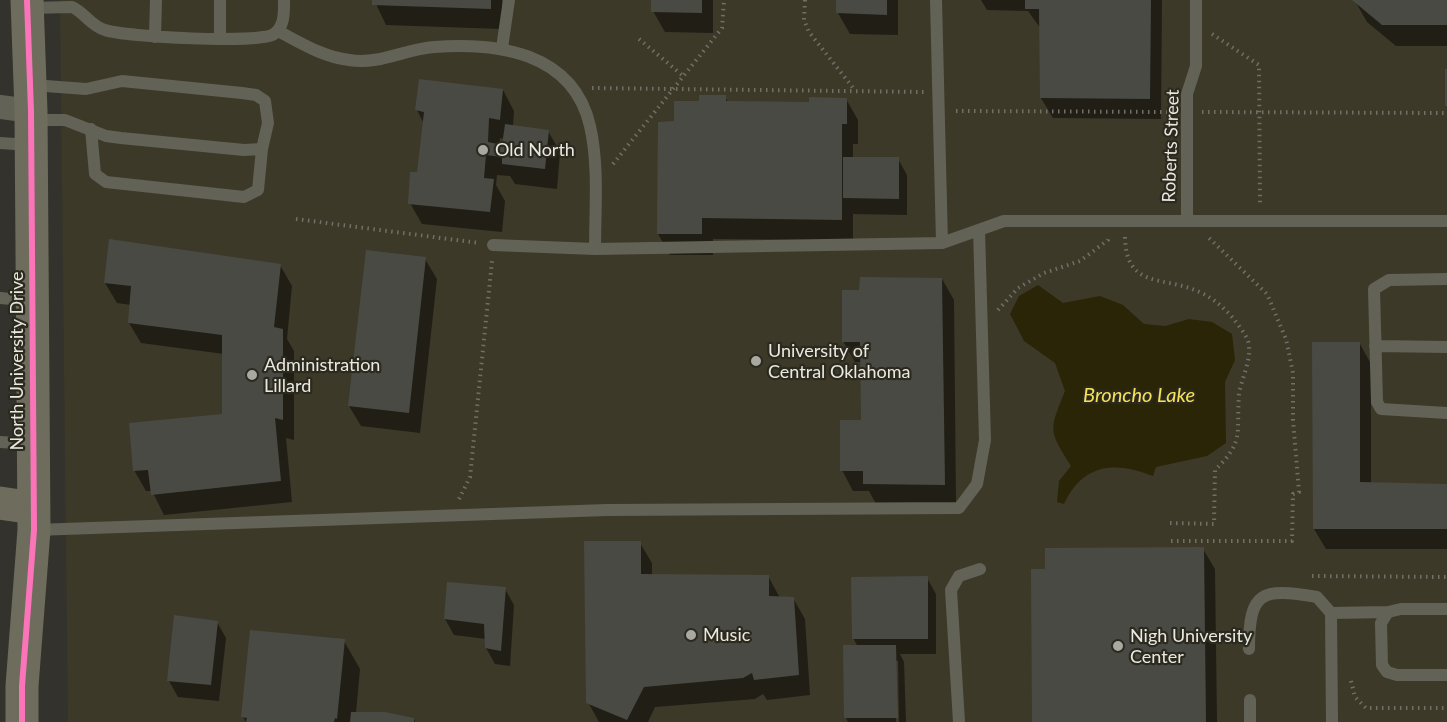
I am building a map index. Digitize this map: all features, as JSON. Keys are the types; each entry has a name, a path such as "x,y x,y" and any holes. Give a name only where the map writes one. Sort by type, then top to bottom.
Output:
{"street":[{"name":"North University Drive","path":"22,722 16,686 33,519 32,301 20,118 27,4"},
{"path":"0,503 33,519"}],"lane":[{"path":"155,37 156,0"},
{"path":"220,0 220,37"},
{"path":"27,4 81,5 86,20 105,30 155,37 220,37 271,36 278,31 284,18 284,0"},
{"path":"502,48 509,0"},
{"path":"936,0 942,243"},
{"name":"Roberts Street","path":"1187,221 1187,94 1196,66 1196,0"},
{"path":"278,31 324,55 351,61 383,60 431,47 502,48 537,58 571,88 590,124 596,186 595,249"},
{"path":"20,118 86,89 122,81 255,95 265,101 268,110 258,189 244,197 106,182 95,174 91,129"},
{"path":"20,118 65,120 121,138 244,150 262,149"},
{"path":"493,244 595,249 942,243 1004,221 1447,221"},
{"path":"33,519 451,516 607,510 959,508 977,484 985,440 980,230"},
{"path":"1447,279 1389,280 1374,289 1377,402 1381,409 1447,413"},
{"path":"0,298 32,301"},
{"path":"1375,346 1447,347"},
{"path":"0,442 33,444"},
{"path":"959,722 951,590 959,576 980,569"},
{"path":"1249,649 1249,618 1252,608 1259,599 1274,592 1317,597 1331,613 1332,722"},
{"path":"1331,613 1447,609"},
{"path":"1388,612 1381,622 1382,664 1387,672 1397,675 1447,675"},
{"path":"1250,700 1250,722"}],"path":[{"path":"596,186 682,75 722,28 724,0"},
{"path":"805,0 804,20 810,32 855,90"},
{"path":"1196,23 1259,65 1260,221"},
{"path":"639,39 682,75"},
{"path":"571,88 855,90 939,93"},
{"path":"939,111 1447,113"},
{"path":"296,219 493,244 470,477 451,516"},
{"path":"982,311 999,310 1018,288 1044,273 1080,261 1108,240 1111,221"},
{"path":"1125,221 1126,250 1130,264 1138,273 1153,281 1195,290 1214,299 1239,326 1248,342 1249,358 1240,389 1236,442 1233,452 1215,470 1214,524 1170,523"},
{"path":"1172,541 1292,541 1293,494 1299,492 1293,420 1293,373 1286,339 1267,294 1205,233 1202,221"},
{"path":"1312,576 1447,577"},
{"path":"1351,680 1355,697 1366,708 1447,708"}],"shaded area":[{"name":"University of Central Oklahoma","path":"60,0 1447,0 1447,722 68,722"}],"water":[{"name":"Broncho Lake","path":"1038,285 1063,303 1100,296 1123,305 1144,324 1165,326 1189,319 1212,322 1232,334 1235,360 1225,382 1226,443 1207,456 1156,467 1153,476 1126,468 1101,469 1081,480 1064,504 1057,502 1059,481 1071,466 1053,430 1056,414 1065,391 1055,363 1024,341 1010,314 1019,296"}],"building":[{"path":"372,0 491,0 491,9 372,5"},
{"path":"651,0 702,0 702,13 651,12"},
{"path":"836,0 887,0 887,15 836,13"},
{"path":"1025,0 1151,0 1150,99 1040,98 1039,9 1025,9"},
{"path":"1352,0 1447,0 1447,25 1382,25"},
{"path":"1445,69 1447,69 1447,106 1445,106"},
{"name":"Old North","path":"419,79 503,89 500,120 489,118 488,142 502,145 505,124 549,130 545,169 502,164 502,157 486,155 484,178 494,179 490,212 408,204 410,172 417,172 424,112 415,110"},
{"path":"699,95 726,95 726,101 809,102 809,97 847,98 847,124 842,124 842,220 702,218 702,234 657,234 658,122 674,121 674,101 699,101"},
{"path":"843,157 899,157 899,199 843,198"},
{"name":"Administration Lillard","path":"109,239 281,264 274,327 283,329 283,420 275,418 281,481 151,495 148,470 133,471 129,423 222,414 222,335 128,323 131,286 104,283"},
{"path":"366,250 426,257 409,413 348,406"},
{"path":"860,277 942,278 945,485 863,484 863,471 840,471 840,420 861,420 860,342 842,342 842,290 859,290"},
{"path":"1312,342 1360,342 1360,482 1447,484 1447,529 1313,529"},
{"name":"Music","path":"584,541 641,541 641,574 769,575 769,596 794,597 799,675 754,680 752,673 743,678 644,687 627,720 586,703"},
{"name":"Nigh University Center","path":"1204,547 1206,722 1032,722 1031,569 1045,569 1045,548"},
{"path":"928,576 928,639 852,639 851,577"},
{"path":"447,582 506,587 501,651 485,648 484,624 444,619"},
{"path":"174,615 218,621 211,685 167,681"},
{"path":"250,630 345,639 337,719 335,718 334,722 246,722 247,718 241,717"},
{"path":"843,645 896,645 898,718 844,718"},
{"path":"351,712 385,712 414,718 414,722 350,722"}],"cycle path":[{"path":"22,722 22,686 34,530 31,111 27,0"}],"place":[{"name":"Old North","path":"483,150"},
{"name":"University of Central Oklahoma","path":"756,361"},
{"name":"Administration Lillard","path":"252,375"},
{"name":"Music","path":"691,635"},
{"name":"Nigh University Center","path":"1118,646"}]}
